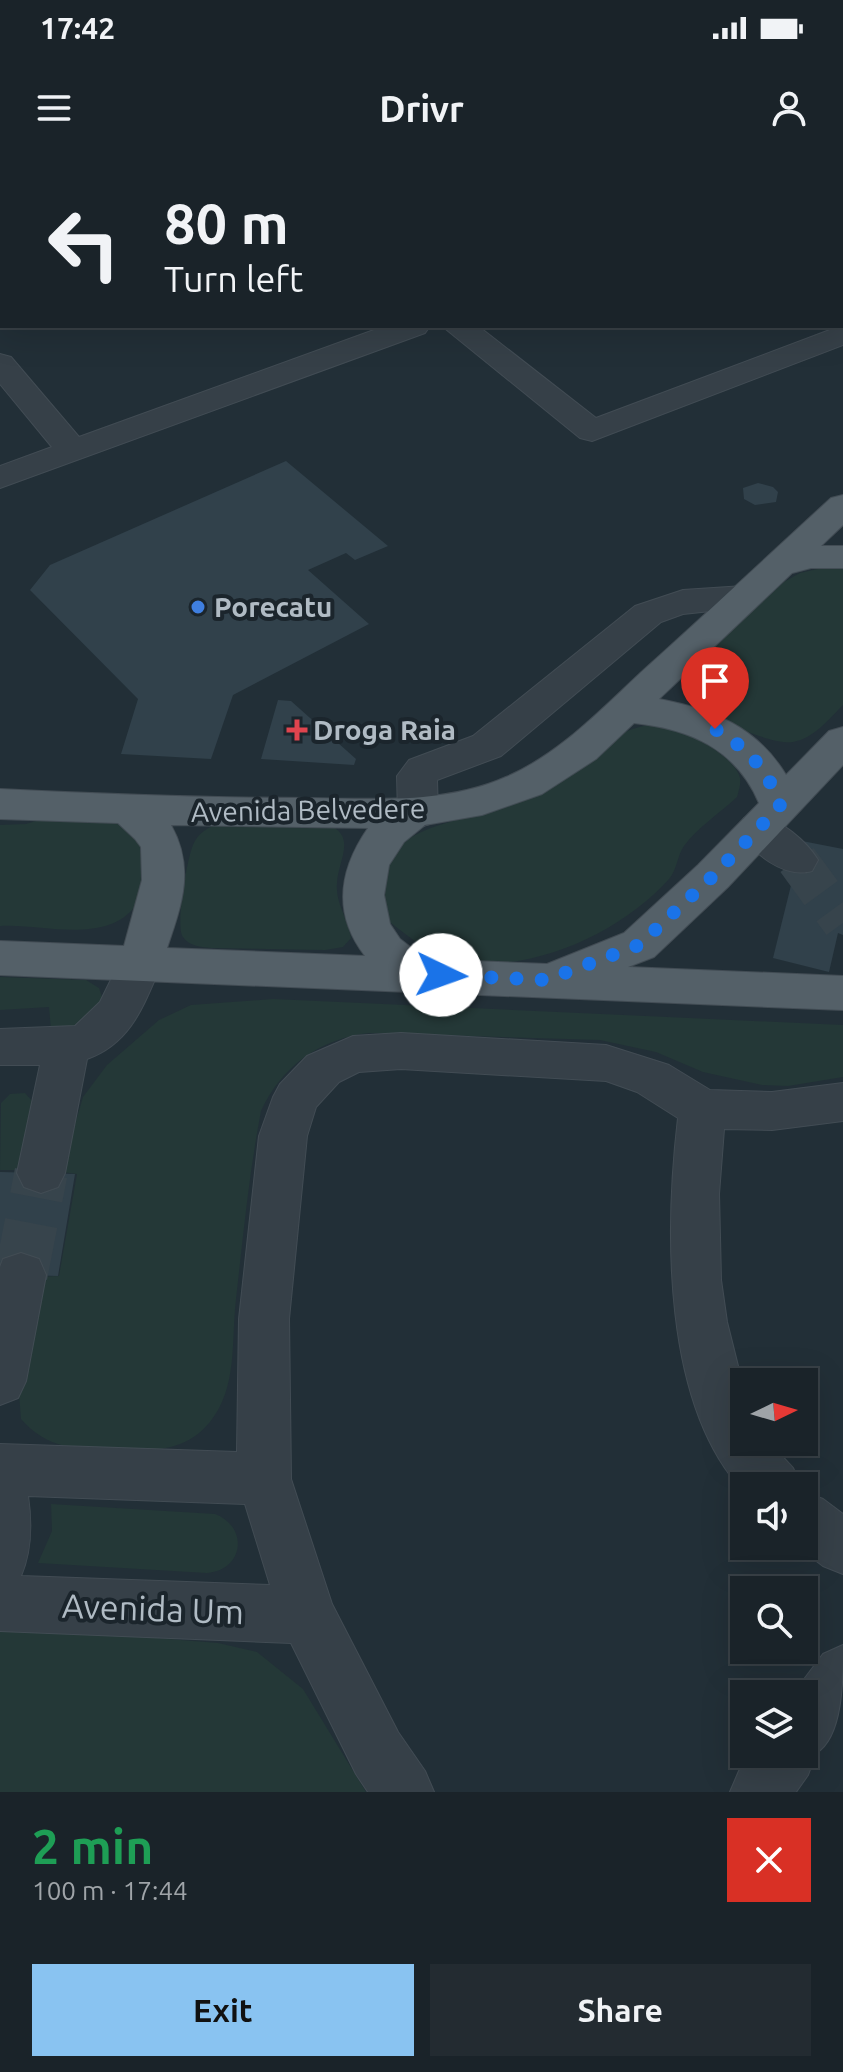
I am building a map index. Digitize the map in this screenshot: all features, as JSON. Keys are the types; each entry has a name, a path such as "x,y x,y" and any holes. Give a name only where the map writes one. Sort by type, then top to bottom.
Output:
{"main road":[{"name":"Avenida Belvedere","path":"0,804 131,812 415,813 511,792 549,772 582,749 843,506"},
{"path":"776,566 811,557 843,557"},
{"path":"628,709 688,718 740,744 759,763 773,784 769,817"},
{"path":"546,980 639,945 843,741"},
{"path":"131,812 156,835 165,862 156,919 140,963"},
{"path":"415,813 385,835 367,862 361,892 367,923 379,942 385,951 415,974"},
{"path":"0,958 843,993"}],"street":[{"path":"0,478 409,328"},
{"path":"461,328 592,431 843,334"},
{"path":"0,364 73,451"},
{"path":"415,813 417,776 423,770 487,746 648,614 664,605 698,599 744,598"},
{"path":"769,817 797,860"},
{"path":"0,1047 66,1048 88,1042 106,1030 125,999 140,963"},
{"path":"41,1173 66,1048"},
{"path":"404,1792 377,1753 307,1615 264,1479 264,1319 283,1136 296,1097 323,1069 353,1054 401,1051 606,1063 653,1078 702,1109 772,1111 843,1102"},
{"path":"702,1109 693,1244 706,1352 739,1446 762,1472"},
{"path":"0,1381 21,1275"},
{"path":"0,1469 264,1479"},
{"path":"0,1490 4,1522 0,1560"},
{"path":"818,1528 843,1547"},
{"name":"Avenida Um","path":"0,1603 307,1615"},
{"path":"818,1709 843,1674"},
{"path":"760,1792 777,1768"}],"green space":[{"path":"822,568 843,569 843,705 826,722 801,740 783,742 738,728 689,699 683,685 686,670 784,582 800,573"},
{"path":"655,724 677,730 717,751 736,769 740,785 737,797 689,839 669,879 626,917 571,946 542,956 512,962 483,963 455,960 437,954 388,921 384,871 391,856 402,844 444,823 492,810 526,796 596,747 634,729"},
{"path":"56,815 116,820 151,851 136,904 119,920 87,929 0,926 0,825 26,824"},
{"path":"215,825 333,827 340,832 344,852 337,890 351,938 343,947 325,950 211,948 188,942 183,937 180,920 185,878 195,841"},
{"path":"0,977 86,980 99,988 104,1003 80,1026 51,1030 49,1007 0,1010"},
{"path":"273,999 843,1025 843,1077 788,1086 762,1085 703,1072 656,1052 600,1040 369,1033 318,1048 291,1068 261,1111 236,1299 232,1363 225,1394 210,1422 191,1439 158,1449 92,1450 54,1443 32,1430 21,1419 18,1381 39,1277 59,1276 77,1174 61,1172 83,1097 107,1065 159,1020 191,1005"},
{"path":"25,1093 33,1102 20,1170 0,1170 1,1103 10,1094"},
{"path":"51,1504 215,1514 233,1528 238,1547 229,1564 207,1573 38,1563 52,1531"},
{"path":"32,1628 218,1643 257,1652 303,1689 366,1792 0,1792 0,1629"}],"building":[{"name":"Porecatu","path":"286,461 388,546 355,560 346,553 308,570 369,624 233,695 211,759 121,754 138,699 30,590 50,565"},
{"path":"758,483 773,487 778,492 776,502 755,505 744,499 743,488"},
{"name":"Droga Raia","path":"278,700 291,701 356,759 354,765 261,759"},
{"path":"802,841 843,849 843,935 838,933 829,972 773,958"},
{"path":"0,1172 75,1174 58,1276 0,1274"}],"tunnel":[{"path":"797,860 843,923"},
{"path":"21,1275 41,1173"}],"place":[{"name":"Porecatu","path":"198,607"},
{"name":"Droga Raia","path":"297,730"}],"route":[{"path":"441,975 546,980 639,945 713,876 780,806 773,784 759,763 740,744 715,729"}]}
